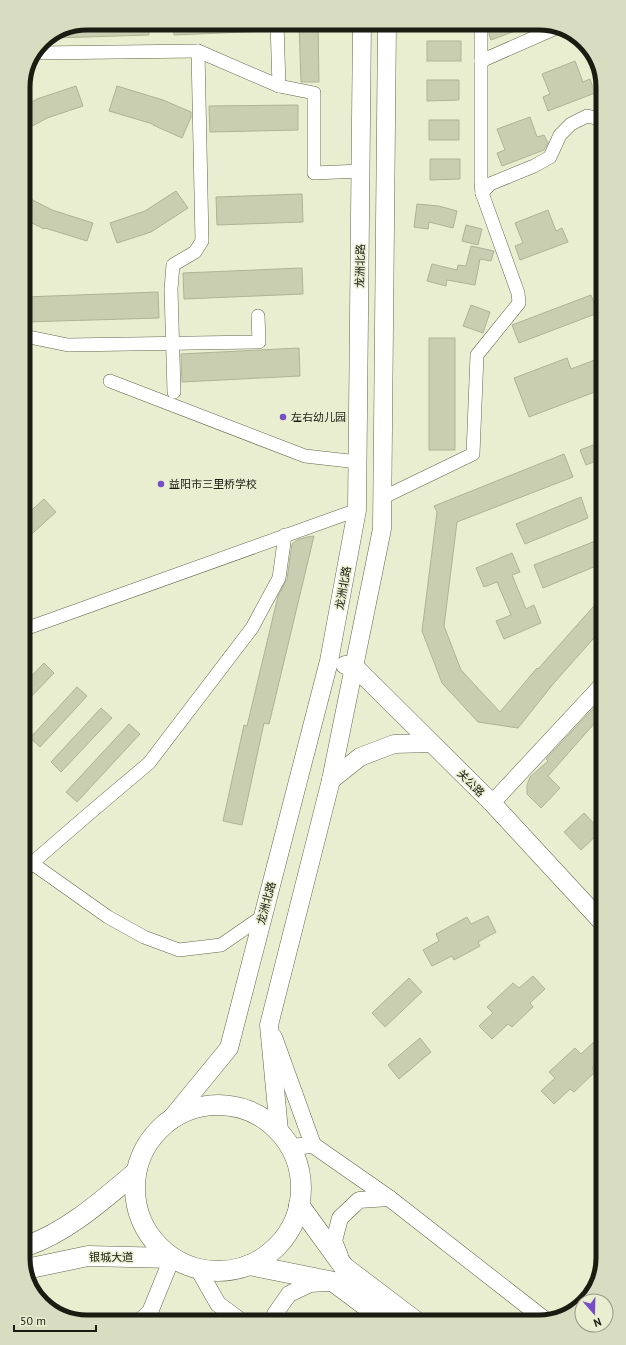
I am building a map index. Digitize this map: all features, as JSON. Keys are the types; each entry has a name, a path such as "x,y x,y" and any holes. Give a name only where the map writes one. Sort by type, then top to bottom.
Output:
{"main road":[{"name":"龙洲北路","path":"170,1120 229,1048 329,661 357,510 362,30"},
{"path":"279,1131 269,1025 331,780 382,529 388,30"},
{"path":"329,661 354,666"},
{"name":"关公路","path":"354,666 492,803 596,916"},
{"path":"331,780 360,757 394,744 431,743"},
{"path":"215,1105 238,1107 260,1116 279,1131 290,1147 298,1166 301,1185 299,1205 289,1230 272,1251 249,1265 224,1271 198,1269 172,1258 154,1242 141,1220 134,1196 136,1172 143,1152 154,1134 170,1120 191,1109 215,1105"},
{"path":"30,1245 43,1241 94,1208 136,1172"},
{"path":"299,1205 339,1275 380,1315"},
{"name":"银城大道","path":"31,1268 88,1256 172,1258"},
{"path":"249,1265 339,1275 406,1315"}],"street":[{"path":"277,30 279,86"},
{"path":"382,498 473,454 477,355 519,303 518,293 482,193 481,30"},
{"path":"481,61 549,31"},
{"path":"174,392 171,289 173,265 195,252 202,241 198,51"},
{"path":"42,53 198,51 279,86 314,93 314,173 361,171"},
{"path":"482,193 490,184 534,166 550,157 560,134 571,124 587,116 596,118"},
{"path":"30,337 68,345 259,342 258,316"},
{"path":"110,381 305,456 358,462"},
{"path":"30,627 357,510"},
{"path":"30,862 149,763 252,628 279,578 285,536"},
{"path":"492,803 596,691"},
{"path":"30,865 108,917 144,937 179,950 221,945 263,916"},
{"path":"269,1025 313,1145 389,1198 539,1315"},
{"path":"290,1147 313,1145"},
{"path":"275,1315 289,1294 310,1284 339,1275 334,1241 340,1218 359,1200 389,1198"},
{"path":"147,1315 150,1312 172,1258"},
{"path":"198,1269 218,1304 233,1315"}],"building":[{"path":"87,30 149,30 149,35 59,38 65,34"},
{"path":"174,30 269,30 269,31 174,35"},
{"path":"299,30 318,30 319,82 301,82"},
{"path":"489,30 518,30 491,40"},
{"path":"427,41 461,41 461,61 427,61"},
{"path":"575,61 583,82 590,79 595,93 548,111 543,97 550,94 542,74"},
{"path":"427,80 459,80 459,100 427,101"},
{"path":"76,86 83,106 47,118 30,127 30,103 37,99"},
{"path":"117,86 163,100 191,112 191,117 182,138 153,124 109,111"},
{"path":"298,105 298,130 210,132 209,106"},
{"path":"530,117 537,137 544,135 548,143 544,150 502,166 497,153 505,150 497,129"},
{"path":"429,120 459,120 459,140 429,140"},
{"path":"430,159 460,159 460,179 430,180"},
{"path":"176,191 188,208 151,232 117,243 110,223 145,211"},
{"path":"302,194 303,222 217,225 216,197"},
{"path":"30,199 52,210 93,223 87,241 45,228 44,229 30,222"},
{"path":"417,204 439,206 457,211 453,228 429,222 428,229 414,227"},
{"path":"548,210 556,231 562,228 568,242 520,260 515,246 523,243 515,223"},
{"path":"466,225 482,229 478,245 462,241"},
{"path":"471,246 494,251 491,261 480,259 475,285 447,280 446,286 427,281 432,264 457,270 458,265 466,266"},
{"path":"302,268 303,294 184,299 183,273"},
{"path":"158,292 159,318 30,322 30,297"},
{"path":"591,295 596,308 596,314 519,343 512,325"},
{"path":"471,305 490,312 483,333 463,326"},
{"path":"429,338 455,338 455,450 429,450"},
{"path":"299,348 300,376 182,382 181,354"},
{"path":"567,358 571,369 596,360 596,392 529,417 514,378"},
{"path":"596,444 596,461 586,465 580,450"},
{"path":"564,454 573,477 457,522 444,626 461,670 500,712 537,668 538,669 596,604 596,636 554,683 518,728 478,722 442,683 422,631 437,512 434,506"},
{"path":"581,497 588,518 525,544 516,524"},
{"path":"44,499 56,512 30,536 30,512"},
{"path":"314,536 269,724 264,723 242,825 223,821 244,725 247,726 278,596 287,579 292,544 297,540"},
{"path":"596,541 596,566 543,588 534,565"},
{"path":"512,553 520,572 512,575 526,609 534,605 541,623 504,639 496,621 511,615 497,582 484,587 476,568"},
{"path":"44,663 54,673 30,698 30,678"},
{"path":"77,687 87,696 40,747 30,738"},
{"path":"596,705 596,722 548,776 560,788 541,808 527,794 527,785 530,777 548,761 546,759"},
{"path":"101,708 112,718 61,772 51,762"},
{"path":"129,724 140,734 77,802 66,792"},
{"path":"584,813 596,826 596,836 581,850 564,832"},
{"path":"488,916 496,932 478,942 480,946 471,951 454,960 452,956 432,966 423,950 439,941 436,934 467,917 471,924"},
{"path":"533,976 545,989 530,1003 533,1007 512,1027 508,1024 492,1039 479,1026 493,1013 487,1007 513,983 519,988"},
{"path":"409,978 422,992 385,1027 372,1013"},
{"path":"420,1038 431,1052 399,1079 388,1065"},
{"path":"595,1041 596,1042 596,1064 592,1068 595,1072 574,1092 570,1089 554,1104 541,1091 555,1078 549,1072 575,1048 581,1054"}],"place":[{"name":"左右幼儿园","path":"283,417"},
{"name":"益阳市三里桥学校","path":"161,484"}]}
